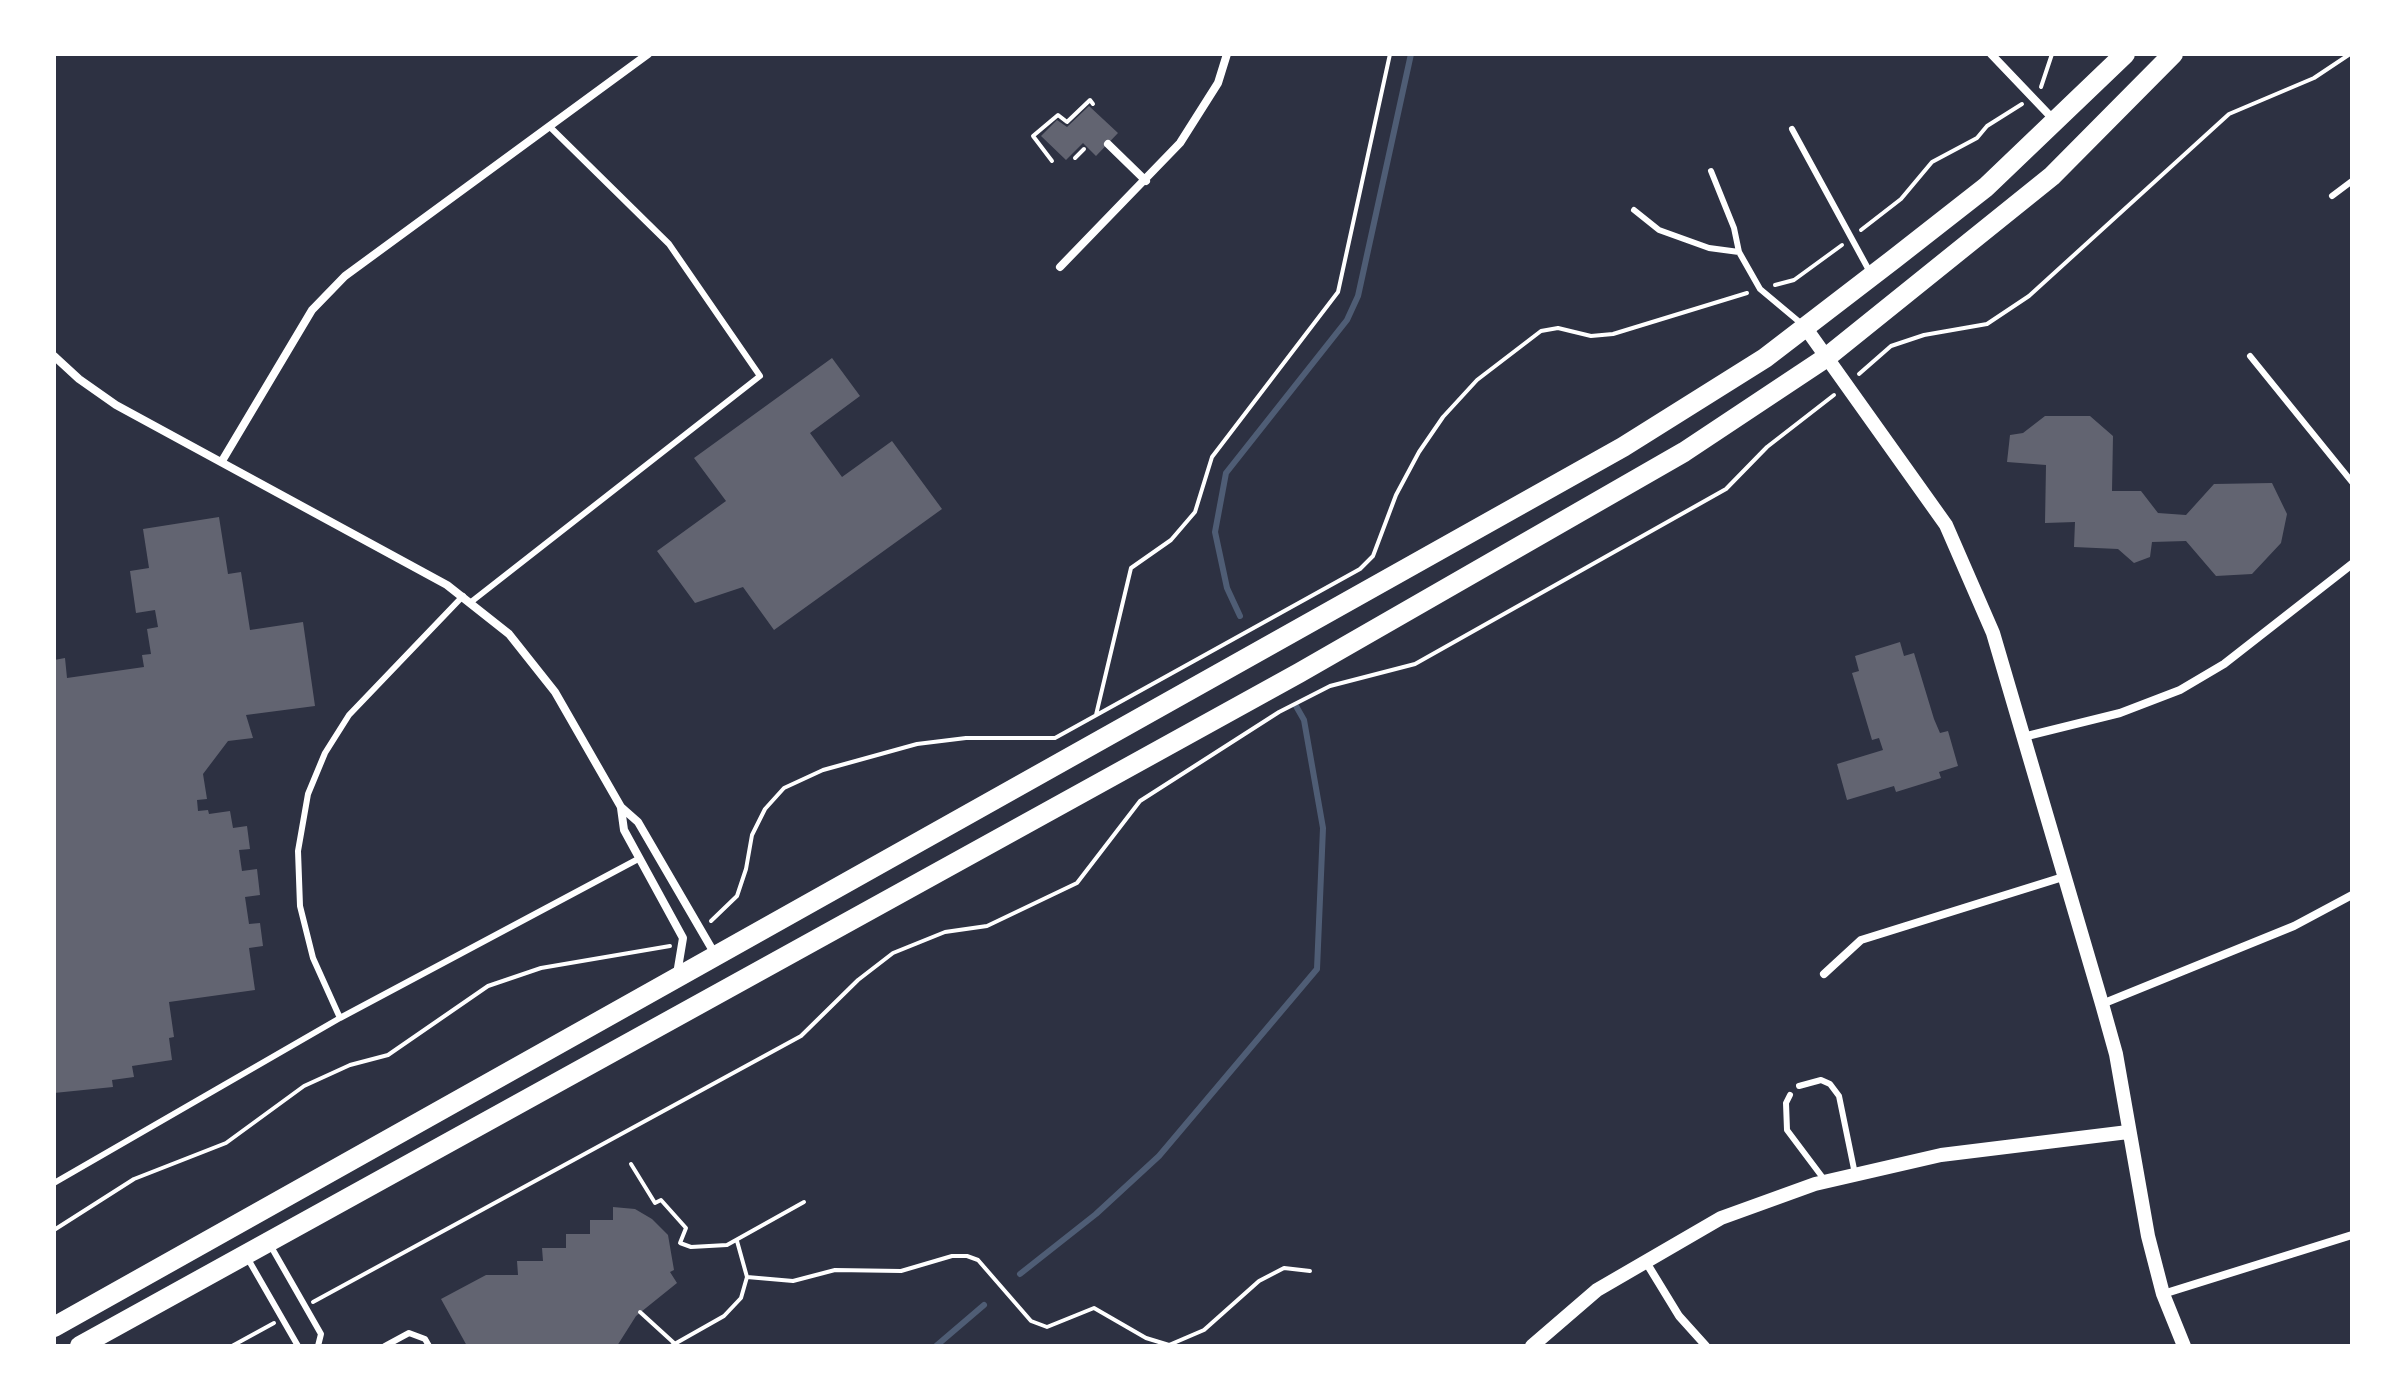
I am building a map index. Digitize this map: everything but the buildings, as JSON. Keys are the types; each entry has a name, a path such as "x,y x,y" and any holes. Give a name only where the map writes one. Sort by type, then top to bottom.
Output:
{"highway":[{"path":"54,1327 1623,447 1765,358 1986,187 2125,54"},
{"path":"80,1346 1313,666 1684,452 1827,357 2052,176 2173,54"},
{"path":"698,1005 714,975 718,957"},
{"path":"54,1310 91,1306"},
{"path":"107,1346 120,1323"}],"street":[{"path":"222,461 312,310 367,257 648,54"},
{"path":"1060,267 1180,143 1218,83 1227,54"},
{"path":"1991,54 2056,122"},
{"path":"1108,144 1146,181"},
{"path":"1805,327 1946,525 1993,633 2116,1054 2148,1236 2163,1294 2184,1346"},
{"path":"54,356 116,405 467,599 509,634 541,671 621,807 638,822 718,957"},
{"path":"2023,737 2120,713 2180,690 2224,664 2352,564"},
{"path":"621,807 624,830 683,938 676,979"},
{"path":"1824,974 1861,940 2063,877"},
{"path":"2102,1004 2294,926 2352,895"},
{"path":"1532,1346 1597,1290 1721,1218 1826,1182 1941,1155 2128,1132"},
{"path":"2163,1294 2352,1235"},
{"path":"1646,1262 1679,1316 1706,1346"}],"lane":[{"path":"340,1018 313,958 300,906 298,851 306,802 325,753 349,715 467,599 760,376 669,244 548,125"},
{"path":"1792,129 1849,239 1872,276"},
{"path":"1711,171 1734,228 1739,252 1760,289 1805,327"},
{"path":"2332,196 2352,181"},
{"path":"1634,210 1659,230 1709,248 1739,252"},
{"path":"2250,356 2352,482"},
{"path":"54,1183 340,1018 640,858"},
{"path":"1799,1086 1810,1080 1821,1080 1830,1084 1839,1096 1855,1175"},
{"path":"1790,1095 1786,1103 1787,1130 1826,1182"},
{"path":"269,1243 321,1334 318,1346"},
{"path":"246,1256 298,1346"},
{"path":"385,1346 409,1333 425,1339 429,1346"}],"path":[{"path":"1096,715 1131,568 1171,540 1195,512 1212,457 1338,292 1390,54"},
{"path":"701,931 737,896 752,835 765,809 784,788 823,770 917,744 966,738 1055,738 1360,569 1373,556 1396,495 1419,452 1443,417 1477,380 1541,331 1558,328 1591,336 1613,334 1713,301 1794,280 1901,199 1932,162 1977,138 1987,126 2031,97 2044,84 2052,54"},
{"path":"305,1306 801,1036 858,980 893,953 945,932 987,926 1077,883 1140,801 1279,712 1330,686 1415,664 1726,489 1767,447 1891,346 1924,335 1987,324 2029,296 2229,114 2314,78 2350,54"},
{"path":"1052,161 1033,136 1058,115 1067,122 1073,120 1090,100 1093,104"},
{"path":"1075,158 1084,149"},
{"path":"54,1230 134,1179 226,1143 304,1086 350,1065 388,1055 488,986 524,972 669,946 683,938"},
{"path":"631,1164 655,1203 661,1200 686,1228 680,1243 705,1249 737,1241 804,1202"},
{"path":"640,1312 672,1345 731,1311 741,1298 747,1277 737,1241"},
{"path":"747,1277 793,1281 835,1270 901,1271 952,1256 967,1256 978,1260 1031,1321 1047,1327 1094,1308 1146,1338 1169,1345 1204,1330 1259,1281 1284,1268 1310,1271"},
{"path":"232,1346 282,1318"}],"waterway":[{"path":"1240,616 1227,588 1215,532 1226,473 1347,320 1358,296 1411,54"},
{"path":"1020,1274 1096,1214 1159,1156 1317,969 1323,828 1304,720 1296,706"},
{"path":"936,1346 984,1305"}]}
